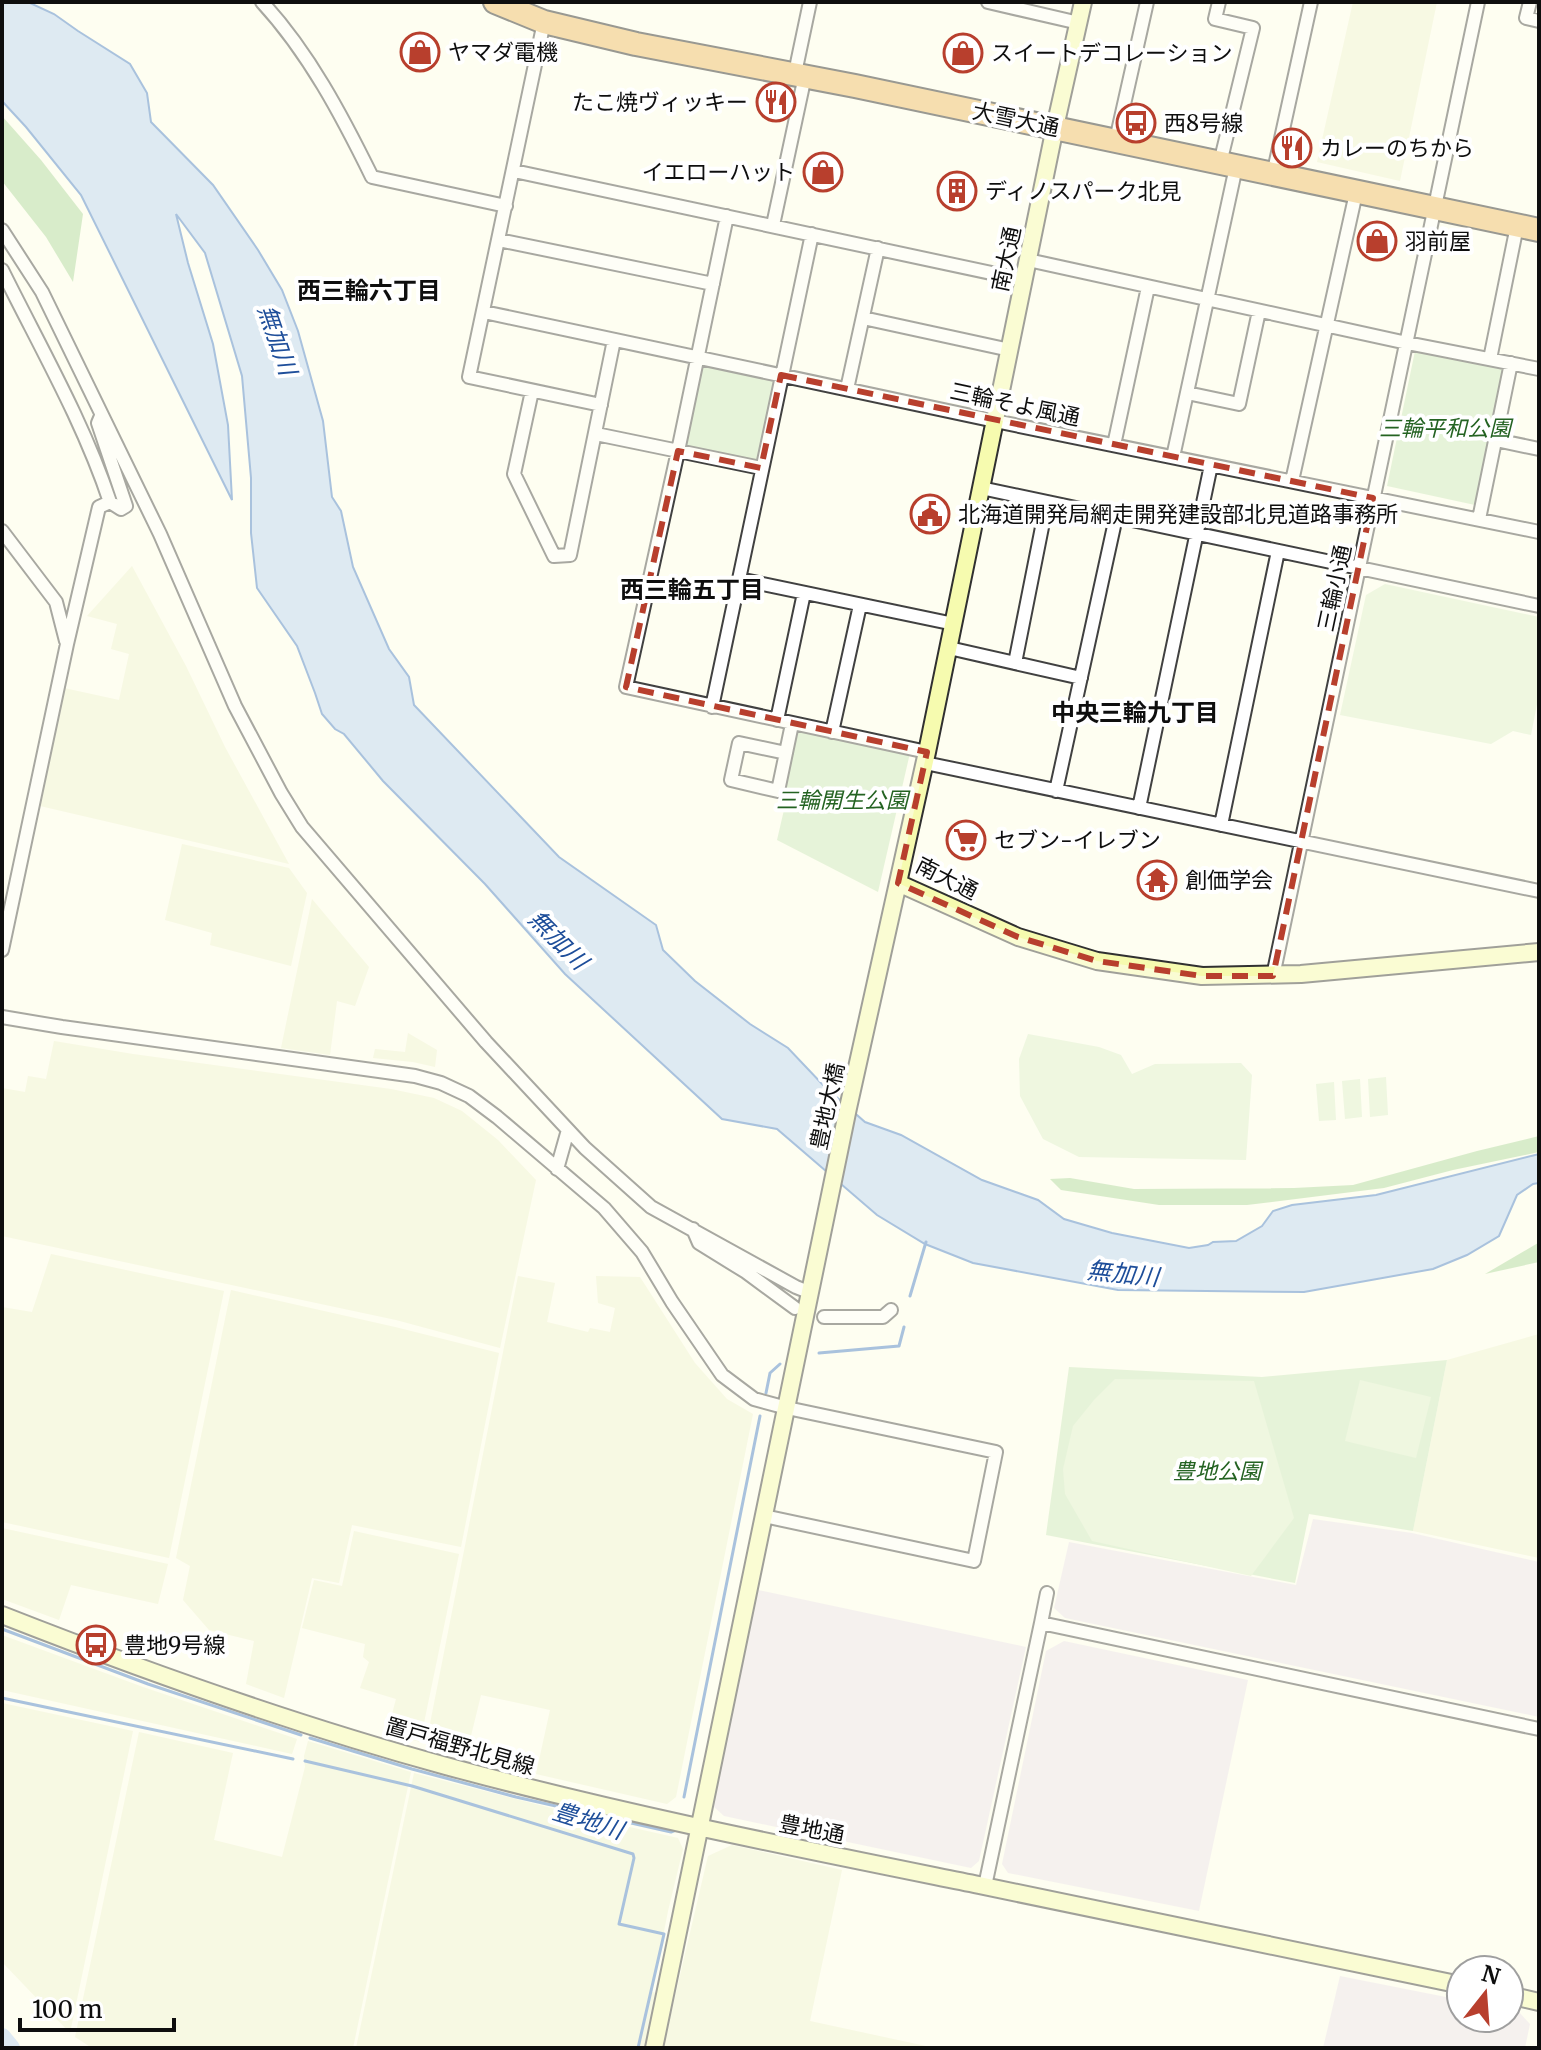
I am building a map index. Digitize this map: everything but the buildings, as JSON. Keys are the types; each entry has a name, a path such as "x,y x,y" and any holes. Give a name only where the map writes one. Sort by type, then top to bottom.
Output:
{"highway":[{"name":"大雪大通","path":"495,2 544,22 636,44 800,74 1528,228"}],"main road":[{"name":"南大通","path":"1083,2 898,883 1018,937 1097,961 1202,976 1273,976 1539,952"},
{"name":"豊地大橋","path":"812,1287 898,883"},
{"path":"654,2048 812,1287"},
{"name":"置戸福野北見線","path":"2,1615 180,1681 334,1733 543,1792 700,1828"},
{"name":"豊地通","path":"700,1828 1445,1982"}],"street":[{"path":"262,2 282,24 338,109 372,177 506,206"},
{"path":"773,225 810,2"},
{"path":"988,2 1079,23"},
{"path":"1116,140 1147,2"},
{"path":"1173,457 1207,300 1253,28 1215,19 1219,2"},
{"path":"1273,175 1311,2"},
{"name":"三輪小通","path":"1273,976 1478,2"},
{"path":"1530,2 1526,18 1539,21"},
{"path":"544,22 469,377 601,405"},
{"path":"514,171 1024,280"},
{"path":"1292,481 1356,193"},
{"path":"727,216 626,687 832,732 1056,791 1539,891"},
{"path":"1490,359 1528,228"},
{"path":"2,230 42,292 160,534 235,706 302,827 486,1042 585,1148 651,1207 796,1287 812,1287"},
{"path":"712,707 812,234"},
{"path":"499,240 713,284"},
{"path":"847,389 878,248"},
{"path":"1028,260 1539,369"},
{"path":"2,270 70,404 98,465 110,502 121,509 126,506 98,423 101,416"},
{"path":"1114,445 1148,287"},
{"path":"1187,393 1239,404 1259,311"},
{"name":"三輪そよ風通","path":"484,312 1539,532"},
{"path":"863,318 1010,350"},
{"path":"532,391 514,474 554,556 570,555 614,340"},
{"path":"1479,519 1511,363"},
{"path":"596,434 761,468"},
{"path":"1496,440 1539,449"},
{"path":"1139,808 1211,465"},
{"path":"981,488 1539,606"},
{"path":"2,950 99,507 110,502"},
{"path":"1015,663 1047,502"},
{"path":"1056,791 1116,517"},
{"path":"2,531 56,602 67,644"},
{"path":"1221,825 1278,551"},
{"path":"739,579 954,624"},
{"path":"777,720 804,593"},
{"path":"832,732 860,605"},
{"path":"949,648 1081,678"},
{"path":"786,753 739,743 731,780 778,791 786,753 792,724"},
{"path":"2,1017 415,1076 441,1083 469,1096 497,1117 604,1208 642,1252 722,1375 754,1399 996,1452 974,1561 764,1516"},
{"path":"557,1169 568,1130"},
{"path":"693,1229 699,1243 795,1308"},
{"path":"824,1317 883,1317 891,1310"},
{"path":"985,1886 1047,1593"},
{"path":"1041,1623 1539,1729"}],"highlighted area":[{"path":"781,375 1373,498 1273,976 1202,976 1097,961 1018,937 898,883 927,752 626,687 678,451 761,468"}],"shaded area":[{"path":"1313,1519 1412,1533 1539,1562 1539,1717 1065,1618 1054,1608 1069,1542 1296,1585"},
{"path":"758,1590 1026,1647 979,1861 971,1868 724,1816 713,1806"},
{"path":"1064,1641 1248,1680 1199,1911 1008,1873 1002,1864 1046,1651"},
{"path":"1340,1976 1445,1997 1445,2034 1525,2034 1525,2019 1530,2024 1525,2048 1323,2048"}],"green space":[{"path":"1353,2 1437,2 1400,181 1317,162"},
{"path":"2,116 83,214 73,282 46,237 2,181"},
{"name":"三輪平和公園","path":"1415,351 1504,369 1475,505 1387,486"},
{"path":"701,363 776,380 758,463 684,448"},
{"path":"132,566 289,864 40,806 64,688 119,700 129,654 111,649 117,624 87,616"},
{"path":"1385,584 1539,617 1539,694 1531,735 1513,731 1491,744 1340,715 1366,595"},
{"name":"三輪開生公園","path":"796,730 910,753 878,892 777,840 787,797 784,788"},
{"path":"182,844 289,868 307,893 291,966 210,945 212,933 165,920"},
{"path":"312,899 369,967 355,1006 337,1001 330,1055 281,1048"},
{"path":"408,1033 437,1050 435,1067 373,1058 375,1049 405,1052"},
{"path":"1028,1034 1099,1047 1121,1055 1132,1074 1155,1064 1241,1063 1252,1075 1246,1160 1079,1157 1043,1139 1020,1096 1019,1059"},
{"path":"54,1041 391,1089 434,1098 462,1111 498,1140 536,1180 500,1348 396,1320 2,1236 2,1088 25,1092 28,1076 46,1079"},
{"path":"1386,1077 1388,1115 1370,1117 1368,1079"},
{"path":"1360,1079 1362,1117 1345,1119 1342,1081"},
{"path":"1334,1082 1336,1120 1319,1121 1316,1084"},
{"path":"1539,1136 1539,1152 1384,1188 1247,1205 1159,1205 1061,1190 1050,1179 1070,1178 1134,1189 1353,1185"},
{"path":"1538,1243 1539,1262 1485,1274"},
{"path":"51,1254 224,1291 169,1558 2,1522 2,1307 32,1312"},
{"path":"518,1276 555,1283 547,1322 588,1332 590,1328 610,1332 615,1308 598,1303 596,1276 640,1277 695,1363 727,1399 753,1414 676,1797 667,1804 536,1774 550,1710 481,1695 467,1752 427,1739"},
{"path":"231,1290 499,1353 461,1547 352,1525 339,1583 312,1578 284,1698 246,1684 254,1641 209,1630 183,1600 190,1566 176,1558"},
{"path":"1539,1334 1539,1558 1413,1531 1447,1360"},
{"name":"豊地公園","path":"1447,1360 1413,1531 1309,1514 1295,1583 1046,1535 1069,1367 1262,1377"},
{"path":"1115,1379 1254,1381 1294,1518 1251,1576 1092,1541 1065,1494 1063,1469 1073,1426"},
{"path":"1360,1380 1431,1397 1416,1458 1345,1441"},
{"path":"2,1528 168,1564 158,1604 71,1585 59,1620 2,1599"},
{"path":"354,1531 459,1554 420,1742 387,1733 396,1699 360,1688 369,1662 363,1657 365,1644 302,1628 314,1580 342,1586"},
{"path":"2,1635 297,1739 292,1754 2,1690"},
{"path":"2,1703 133,1731 70,2033 2,1962"},
{"path":"139,1732 233,1753 214,1840 282,1857 305,1767 308,1741 411,1772 353,2048 92,2048 75,2037"},
{"path":"414,1773 678,1838 683,1849 652,1992 657,1993 646,2048 356,2048"},
{"path":"732,1845 842,1870 810,2021 935,2048 663,2048 708,1856"}],"water":[{"name":"無加川","path":"2,2 28,2 54,14 130,64 147,93 151,122 213,185 282,290 298,331 323,421 332,497 341,511 353,567 389,649 409,677 414,705 559,857 656,925 663,950 695,981 750,1024 788,1048 824,1086 865,1122 901,1135 982,1180 1038,1200 1064,1219 1112,1233 1189,1248 1236,1241 1262,1226 1273,1211 1292,1205 1376,1195 1539,1154 1539,1183 1517,1195 1499,1236 1467,1255 1433,1269 1304,1292 1118,1290 973,1263 925,1244 877,1215 777,1129 722,1119 565,974 485,884 322,714 297,646 257,588 242,376 205,253 176,214 213,344 228,425 232,500 81,195 2,101"}],"waterway":[{"path":"910,1296 926,1242"},
{"path":"819,1353 899,1346 904,1327"},
{"path":"766,1393 770,1373 780,1364"},
{"path":"684,1797 760,1416"},
{"path":"2,1629 148,1684 301,1735"},
{"name":"豊地川","path":"2,1698 293,1759"},
{"path":"310,1738 516,1797 671,1832 676,1830"},
{"name":"豊地川","path":"305,1761 412,1786 633,1854 619,1924 664,1934 638,2048"},
{"path":"2,2037 11,2048"}],"place":[{"name":"ヤマダ電機","path":"420,52"},
{"name":"スイートデコレーション","path":"963,53"},
{"name":"たこ焼ヴィッキー","path":"776,102"},
{"name":"西8号線","path":"1136,123"},
{"name":"カレーのちから","path":"1292,148"},
{"name":"イエローハット","path":"823,172"},
{"name":"ディノスパーク北見","path":"957,191"},
{"name":"羽前屋","path":"1377,241"},
{"name":"北海道開発局網走開発建設部北見道路事務所","path":"930,514"},
{"name":"セブン-イレブン","path":"966,840"},
{"name":"創価学会","path":"1157,880"},
{"name":"豊地9号線","path":"96,1645"}],"district":[{"name":"西三輪六丁目","path":"369,291"},
{"name":"西三輪五丁目","path":"692,590"},
{"name":"中央三輪九丁目","path":"1135,713"}]}
